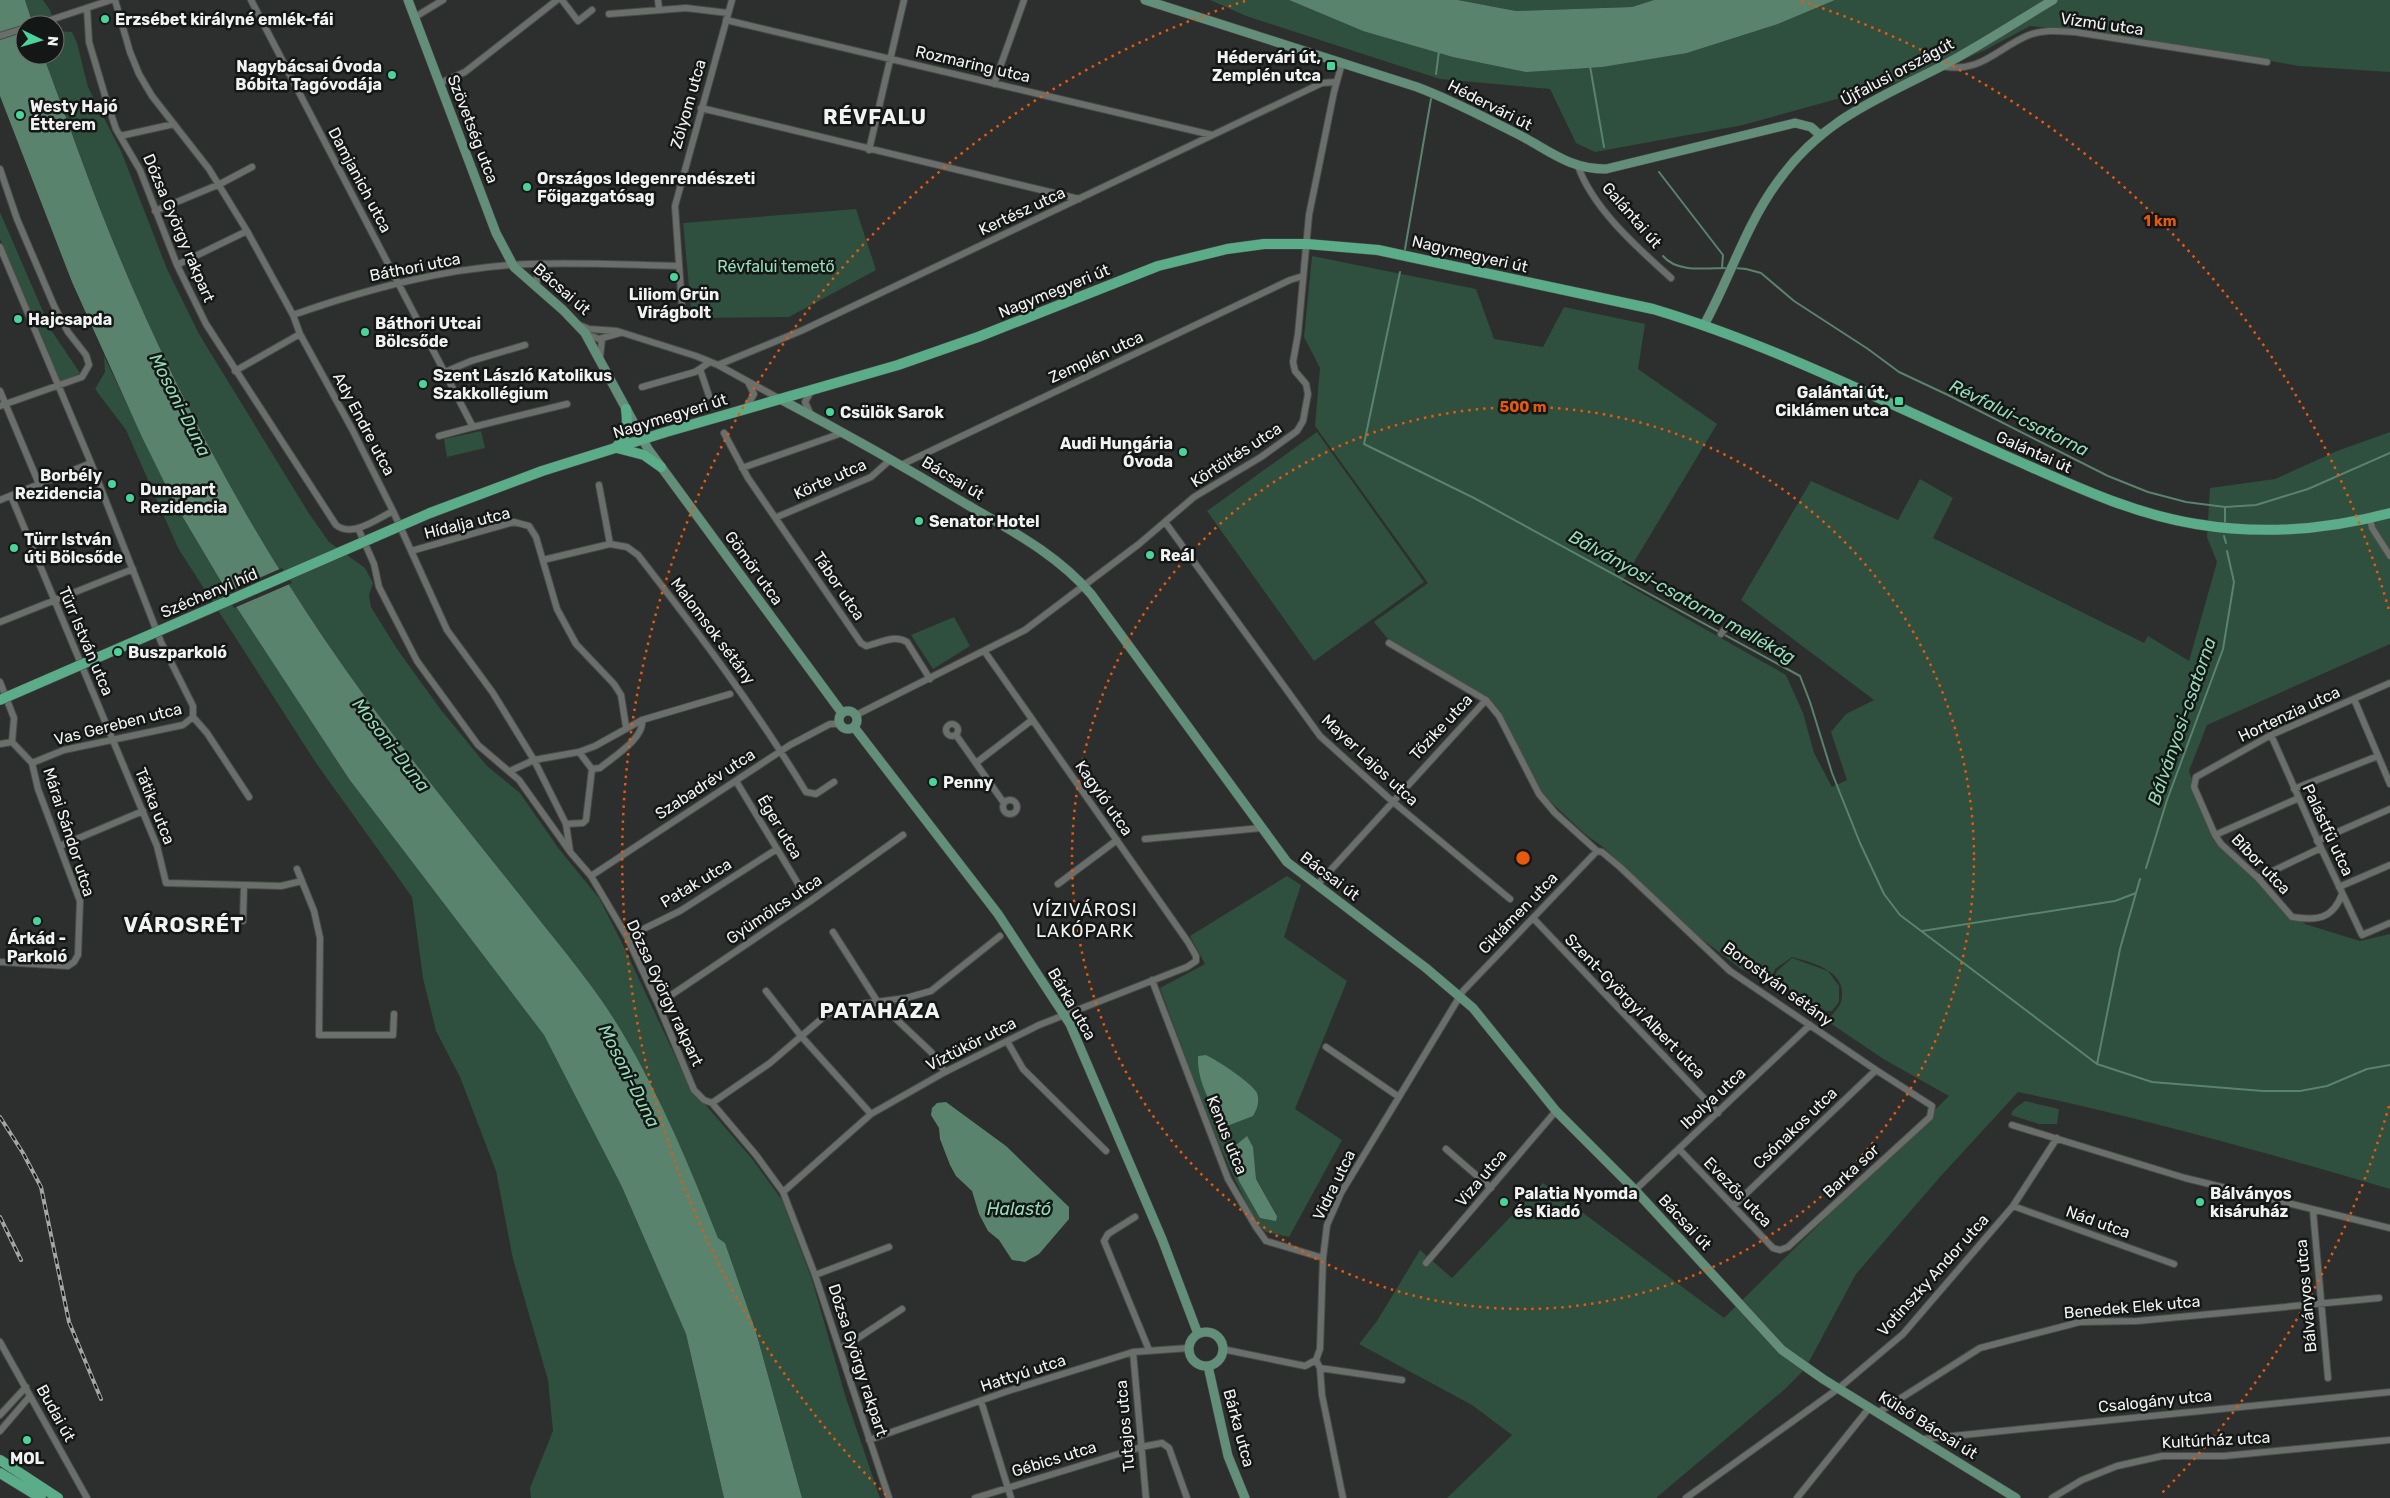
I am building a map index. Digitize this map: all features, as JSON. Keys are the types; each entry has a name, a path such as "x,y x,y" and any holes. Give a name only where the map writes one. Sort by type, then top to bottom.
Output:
{"main road":[{"name":"Nagymegyeri út","path":"430,513 542,471 744,409 898,365 978,337 1158,266 1197,255 1240,247 1307,244 1398,254 1653,309 1704,325"},
{"name":"Galántai út","path":"1704,325 1765,349 2092,493 2155,515 2212,526 2275,530 2330,526 2370,519 2390,513"},
{"path":"613,449 625,435 628,421 626,409"},
{"path":"613,449 644,455 661,467"},
{"name":"Széchenyi híd","path":"0,700 430,513"},
{"path":"0,1460 58,1498"},
{"path":"0,1472 41,1498"}],"street":[{"path":"65,15 113,0"},
{"name":"Ady Endre utca","path":"113,0 139,74 152,96 220,184 247,231 352,429 393,511 447,630 493,692 534,760 566,824 571,854"},
{"name":"Damjanich utca","path":"251,0 473,427"},
{"name":"Szövetség utca","path":"408,0 496,233 514,267"},
{"path":"415,18 443,0"},
{"path":"440,83 465,72 557,0"},
{"path":"562,0 578,21 592,10"},
{"path":"658,0 659,9"},
{"name":"Zólyom utca","path":"682,307 675,206 732,0"},
{"path":"869,150 904,0"},
{"path":"994,84 1024,0"},
{"name":"Hédervári út","path":"1145,0 1417,87 1448,99 1578,166 1606,169 1795,122 1811,127 1820,135"},
{"name":"Újfalusi országút","path":"1704,325 1752,225 1778,181 1802,152 1820,135 1871,100 1941,66 2053,0"},
{"name":"Dózsa György rakpart","path":"88,8 89,42 120,136 140,170 177,265 206,324 336,526 346,530 358,528 374,564 379,587 417,662 478,745 519,780 571,854 590,876 627,937 658,1004 694,1090 704,1100 712,1103 756,1155 783,1192 816,1275 889,1498"},
{"name":"Rozmaring utca","path":"609,14 686,8 727,16 890,59 1212,135"},
{"path":"0,36 15,31"},
{"name":"Vízmű utca","path":"1941,66 1966,68 1981,63 2025,37 2050,31 2075,32 2267,62"},
{"path":"1307,244 1309,215 1336,82 1342,63"},
{"name":"Kertész utca","path":"718,365 803,330 1322,83 1336,82"},
{"path":"701,108 869,150 1080,199"},
{"path":"120,136 174,124"},
{"name":"Galántai út","path":"1578,166 1584,182 1596,200 1648,257 1670,278"},
{"path":"155,211 220,184 252,167"},
{"path":"0,169 17,219 54,308 68,332 88,358 89,365 84,376 58,387 3,405"},
{"path":"177,265 247,231"},
{"name":"Körtöltés utca","path":"1084,585 1140,544 1194,497 1282,443 1297,431 1301,424 1308,394 1306,384 1295,371 1294,362 1300,322 1307,244"},
{"path":"0,248 91,463 162,646 193,706 194,717 207,733 249,797"},
{"path":"536,286 538,272 545,264"},
{"name":"Báthori utca","path":"293,315 346,296 398,282 494,267 545,264 679,266"},
{"name":"Bácsai út","path":"514,267 578,324 589,329 605,329 623,333 718,365 902,465 1031,543 1072,572 1084,585 1287,862 1460,995 1485,1021 1556,1111 1635,1190 1782,1350 1823,1379"},
{"name":"Zemplén utca","path":"902,465 1290,280 1303,276"},
{"name":"Gömör utca","path":"578,324 600,359 642,440 842,713"},
{"name":"Bácsai út","path":"585,333 594,339 602,339"},
{"path":"600,359 602,339 623,333"},
{"path":"235,370 300,334"},
{"path":"445,372 471,361 525,345"},
{"path":"642,387 700,369 710,362"},
{"path":"700,369 709,396"},
{"path":"744,409 752,400 754,394 748,381"},
{"path":"814,418 807,409 805,402 810,392 817,388"},
{"path":"0,391 3,405 39,484"},
{"path":"439,436 567,404"},
{"name":"Tábor utca","path":"724,433 742,468 861,643 866,646 895,638 901,639 906,642 930,679"},
{"path":"742,468 842,433"},
{"name":"Körte utca","path":"777,517 871,477 890,460"},
{"path":"0,500 91,463"},
{"path":"599,485 610,544 543,560 557,609 576,644 614,684 620,695 626,727"},
{"name":"Türr István utca","path":"11,496 52,600 114,740"},
{"path":"358,528 393,511"},
{"path":"2370,519 2372,528 2390,556"},
{"name":"Hídalja utca","path":"411,551 514,522 529,526 536,536 543,560"},
{"name":"Mayer Lajos utca","path":"1165,522 1320,736 1392,802 1510,899"},
{"name":"Malomsok sétány","path":"610,544 627,547 638,555 706,642 781,751 806,792 816,794 834,782"},
{"path":"0,622 133,569"},
{"path":"856,715 892,695 985,652 1030,626 1084,585"},
{"path":"1389,643 1486,700"},
{"name":"Kagyló utca","path":"985,652 1188,942 1196,956 1196,961"},
{"path":"0,682 14,718 12,742 32,763"},
{"name":"Hortenzia utca","path":"2202,773 2271,735 2390,683"},
{"path":"510,771 534,760 579,752 595,746 626,727 642,720 730,694"},
{"name":"Tőzike utca","path":"1317,886 1486,700"},
{"name":"Borostyán sétány","path":"1486,700 1500,716 1539,794 1554,813 1597,851 1602,852 1620,866 1730,971 1932,1106"},
{"path":"2354,700 2390,784"},
{"path":"849,710 856,715 857,722 854,727 846,729 839,724 842,713 849,710"},
{"name":"Vas Gereben utca","path":"32,763 58,752 183,725 194,717"},
{"path":"592,769 600,768 640,735 643,727 642,720"},
{"path":"976,763 1032,720"},
{"name":"Szabadrév utca","path":"590,876 815,730 830,724 839,724"},
{"name":"Bárka utca","path":"854,727 998,914 1064,1014 1082,1049 1158,1230 1198,1334"},
{"path":"956,735 1004,803"},
{"name":"Palástfű utca","path":"2271,735 2320,848 2362,935 2390,923"},
{"name":"Tátika utca","path":"114,740 161,858 166,883 244,885"},
{"path":"0,744 12,742"},
{"path":"566,824 582,823 586,820 592,769 579,752"},
{"path":"2294,789 2378,756"},
{"name":"Márai Sándor utca","path":"0,962 68,966 78,955 80,901 38,789 32,763"},
{"name":"Bíbor utca","path":"2202,773 2196,777 2194,787 2215,835 2221,844 2258,878 2292,917 2313,920 2330,912 2338,906 2341,890"},
{"name":"Éger utca","path":"736,781 800,887"},
{"path":"2215,835 2298,798"},
{"path":"2317,841 2390,809"},
{"path":"60,846 143,812"},
{"path":"1145,839 1261,828"},
{"name":"Gyümölcs utca","path":"658,1004 809,902 903,835"},
{"path":"1058,884 1117,840"},
{"path":"2258,878 2320,848"},
{"name":"Patak utca","path":"627,937 680,911 777,849"},
{"name":"Ciklámen utca","path":"1460,995 1597,851"},
{"path":"2341,890 2390,865"},
{"path":"297,869 314,912 320,938 319,1035 393,1035 394,1014"},
{"path":"243,921 244,885 281,886 302,881"},
{"name":"Szent-Györgyi Albert utca","path":"1533,918 1718,1113"},
{"path":"833,932 877,1001 931,1052 945,1072"},
{"path":"712,1103 770,1063 826,1015 847,1006 906,998 931,991 1000,936"},
{"name":"Víztükör utca","path":"783,1192 871,1114 945,1072 1064,1014 1187,967 1196,961"},
{"name":"Kenus utca","path":"1152,980 1228,1179 1256,1227 1266,1241 1322,1258"},
{"path":"766,991 801,1036 871,1114"},
{"name":"Vidra utca","path":"1316,1360 1320,1349 1322,1258 1326,1225 1341,1192 1460,995"},
{"name":"Ibolya utca","path":"1635,1190 1810,1026"},
{"path":"1007,1041 1024,1069 1106,1151"},
{"path":"1326,1047 1399,1097"},
{"name":"Csónakos utca","path":"1733,1206 1876,1070"},
{"name":"Barka sor","path":"1780,1250 1788,1247 1930,1117 1932,1106"},
{"name":"Viza utca","path":"1426,1263 1556,1111"},
{"path":"2012,1125 2185,1178 2313,1211 2390,1228"},
{"name":"Votinszky Andor utca","path":"1686,1498 1839,1388 1903,1334 2013,1206 2057,1138"},
{"path":"1446,1149 1491,1188"},
{"name":"Evezős utca","path":"1678,1149 1772,1248 1780,1250"},
{"name":"Nád utca","path":"2013,1206 2174,1264"},
{"name":"Bálványos utca","path":"2313,1211 2328,1378"},
{"path":"1135,1217 1108,1234 1104,1241 1149,1350"},
{"path":"816,1275 889,1247"},
{"name":"Benedek Elek utca","path":"1797,1498 1874,1409 1980,1348 2080,1322 2136,1321 2379,1298"},
{"path":"839,1348 849,1344 902,1309"},
{"path":"1198,1334 1213,1334 1220,1342 1222,1349 1217,1361 1208,1366 1194,1361 1189,1348 1191,1341 1198,1334"},
{"name":"Budai út","path":"0,1342 86,1498"},
{"name":"Hattyú utca","path":"870,1440 981,1401 1132,1352 1189,1348"},
{"path":"1222,1349 1305,1366 1316,1360 1320,1368 1322,1395 1343,1498"},
{"name":"Tutajos utca","path":"1132,1352 1146,1498"},
{"name":"Bárka utca","path":"1208,1366 1228,1456 1245,1498"},
{"path":"1320,1368 1402,1380"},
{"name":"Külső Bácsai út","path":"1823,1379 2016,1498"},
{"path":"0,1415 26,1387"},
{"name":"Csalogány utca","path":"1923,1439 2390,1392"},
{"path":"0,1431 30,1396"},
{"path":"981,1401 1012,1498"},
{"name":"Kultúrház utca","path":"2052,1498 2082,1480 2116,1466 2162,1456 2224,1456 2390,1440"},
{"name":"Gébics utca","path":"975,1498 1141,1447 1162,1443 1169,1448 1187,1498"}],"green space":[{"path":"25,0 43,0 52,15 30,15"},
{"path":"1210,0 1289,0 1363,31 1687,53 1778,24 1835,0 2390,0 2390,72 2299,66 2112,34 2030,26 1985,50 1935,72 1743,125 1595,152 1576,143 1550,89 1440,79 1246,16"},
{"path":"1458,0 1654,0 1632,7 1516,11"},
{"path":"65,32 72,32 77,43 88,87 121,151 167,269 199,334 308,512 329,542 365,568 373,583 369,595 371,607 397,649 441,710 487,766 520,793 559,849 599,898 693,1094 705,1104 753,1160 782,1200 812,1280 845,1395 880,1498 802,1498 756,1332 725,1243 718,1238 686,1159 650,1082 611,1014 586,979 418,767 346,670 291,589 232,490 178,387 130,282 91,186 47,65 65,65"},
{"name":"Révfalui temető","path":"856,209 876,270 789,317 692,318 683,223"},
{"path":"0,212 51,330 80,373 60,383 0,239"},
{"path":"1312,256 1476,289 1494,339 1543,347 1564,307 1645,324 1638,369 1717,424 1622,582 1786,675 1803,713 1814,753 1832,787 1847,780 1831,732 1846,714 1874,700 1741,600 1811,481 1898,520 1920,479 1953,498 1933,538 2144,643 2148,636 2189,661 2217,562 2207,537 2210,488 2275,479 2337,451 2390,432 2390,644 2207,725 2189,771 2213,840 2305,924 2360,941 2390,934 2390,1189 2159,1125 2018,1092 1940,1177 1856,1274 1805,1369 1785,1389 1656,1498 1447,1498 1512,1435 1472,1405 1359,1344 1377,1321 1420,1250 1452,1278 1543,1183 1724,1318 1949,1096 1885,1060 1827,1021 1841,1002 1842,991 1840,983 1835,976 1827,970 1810,962 1792,957 1775,969 1770,982 1741,969 1698,936 1603,847 1585,834 1541,793 1500,711 1488,698 1388,639 1374,622 1428,583 1315,426 1320,368 1304,337"},
{"path":"104,356 175,504 235,605 349,779 544,1035 622,1187 686,1334 724,1498 531,1498 530,1488 553,1431 548,1380 513,1259 496,1171 460,1077 436,1031 423,978 412,897 316,763 178,548 126,430 95,389 105,372"},
{"path":"481,431 485,448 447,457 444,439"},
{"path":"1317,432 1424,582 1314,661 1207,511"},
{"path":"954,617 970,646 933,669 911,635"},
{"path":"1287,876 1301,885 1284,937 1347,981 1295,1109 1342,1140 1289,1237 1266,1232 1257,1225 1207,1116 1160,988 1205,964 1190,936","holes":["1256,1179 1277,1215 1260,1218"]},
{"path":"1792,958 1828,971 1839,986 1839,1002 1832,1011 1826,1011 1773,980 1777,971"},
{"path":"2025,1101 2059,1109 2057,1124 2039,1124 2011,1115 2013,1110"}],"water":[{"name":"Mosoni-Duna","path":"0,0 25,0 30,15 15,15 15,65 47,65 130,282 178,387 232,490 291,589 346,670 443,799 586,979 611,1014 650,1082 697,1185 718,1238 725,1243 756,1332 802,1498 724,1498 686,1334 622,1187 544,1035 349,779 235,605 175,504 141,435 72,282 0,96"},
{"path":"1289,0 1458,0 1516,11 1632,7 1654,0 1835,0 1778,24 1687,53 1602,67 1526,72 1453,57 1363,31"},
{"path":"1206,1055 1234,1072 1254,1089 1257,1093 1258,1102 1253,1116 1227,1126 1221,1119 1206,1094 1200,1075 1198,1056"},
{"name":"Halastó","path":"946,1102 1006,1146 1069,1207 1069,1219 1039,1254 1025,1262 1012,1260 999,1240 988,1231 979,1214 972,1191 956,1176 950,1165 940,1139 939,1128 931,1115 932,1108 937,1103"},
{"path":"1247,1136 1253,1147 1256,1179 1277,1216 1276,1221 1260,1218 1239,1181 1230,1150"}],"pier":[{"path":"282,568 292,583 234,608 225,593"}],"waterway":[{"name":"Bálványosi-csatorna mellékág","path":"1436,74 1439,51"},
{"name":"Révfalui-csatorna","path":"1590,66 1604,147"},
{"name":"Bálványosi-csatorna mellékág","path":"1405,249 1431,99"},
{"path":"1659,172 1723,255 1722,268"},
{"name":"Révfalui-csatorna","path":"1663,256 1676,265 1684,267 1702,269 1727,268"},
{"name":"Révfalui-csatorna","path":"1735,268 1761,273 1794,301 1868,349 1899,372 2108,476 2148,492 2186,502 2225,507 2256,505 2308,489 2390,453"},
{"name":"Bálványosi-csatorna mellékág","path":"1400,272 1364,444 1474,498 1800,676 1832,773 1860,843 1884,894 1900,915 2097,1064 2152,1082 2263,1091 2300,1091 2327,1086 2367,1069 2390,1065"},
{"name":"Bálványosi-csatorna","path":"2225,507 2225,523"},
{"name":"Bálványosi-csatorna","path":"2224,536 2226,543"},
{"name":"Bálványosi-csatorna","path":"2146,868 2167,800 2223,649 2234,582 2227,551"},
{"name":"Bálványosi-csatorna","path":"2097,1064 2120,949 2140,879"},
{"path":"1922,931 2115,901 2136,893"}],"railway":[{"path":"0,1117 23,1153 41,1187 69,1322 101,1399"},
{"path":"0,1217 21,1260"}],"place":[{"name":"Erzsébet királyné emlék-fái","path":"105,19"},
{"name":"Hédervári út, Zemplén utca","path":"1331,66"},
{"name":"Nagybácsai Óvoda Bóbita Tagóvodája","path":"392,75"},
{"name":"Westy Hajó Étterem","path":"20,115"},
{"name":"Országos Idegenrendészeti Főigazgatósag","path":"527,187"},
{"name":"Liliom Grün Virágbolt","path":"674,277"},
{"name":"Hajcsapda","path":"18,319"},
{"name":"Báthori Utcai Bölcsőde","path":"365,332"},
{"name":"Szent László Katolikus Szakkollégium","path":"423,384"},
{"name":"Galántai út, Ciklámen utca","path":"1899,401"},
{"name":"Csülök Sarok","path":"830,412"},
{"name":"Audi Hungária Óvoda","path":"1183,452"},
{"name":"Borbély Rezidencia","path":"112,484"},
{"name":"Dunapart Rezidencia","path":"130,498"},
{"name":"Senator Hotel","path":"919,521"},
{"name":"Türr István úti Bölcsőde","path":"14,548"},
{"name":"Reál","path":"1150,555"},
{"name":"Buszparkoló","path":"118,652"},
{"name":"Penny","path":"933,782"},
{"name":"Árkád - Parkoló","path":"37,921"},
{"name":"Palatia Nyomda és Kiadó","path":"1504,1202"},
{"name":"Bálványos kisáruház","path":"2200,1202"},
{"name":"MOL","path":"27,1440"}],"district":[{"name":"RÉVFALU","path":"875,116"},
{"name":"VÍZIVÁROSI LAKÓPARK","path":"1085,920"},
{"name":"VÁROSRÉT","path":"184,924"},
{"name":"PATAHÁZA","path":"880,1010"}]}
